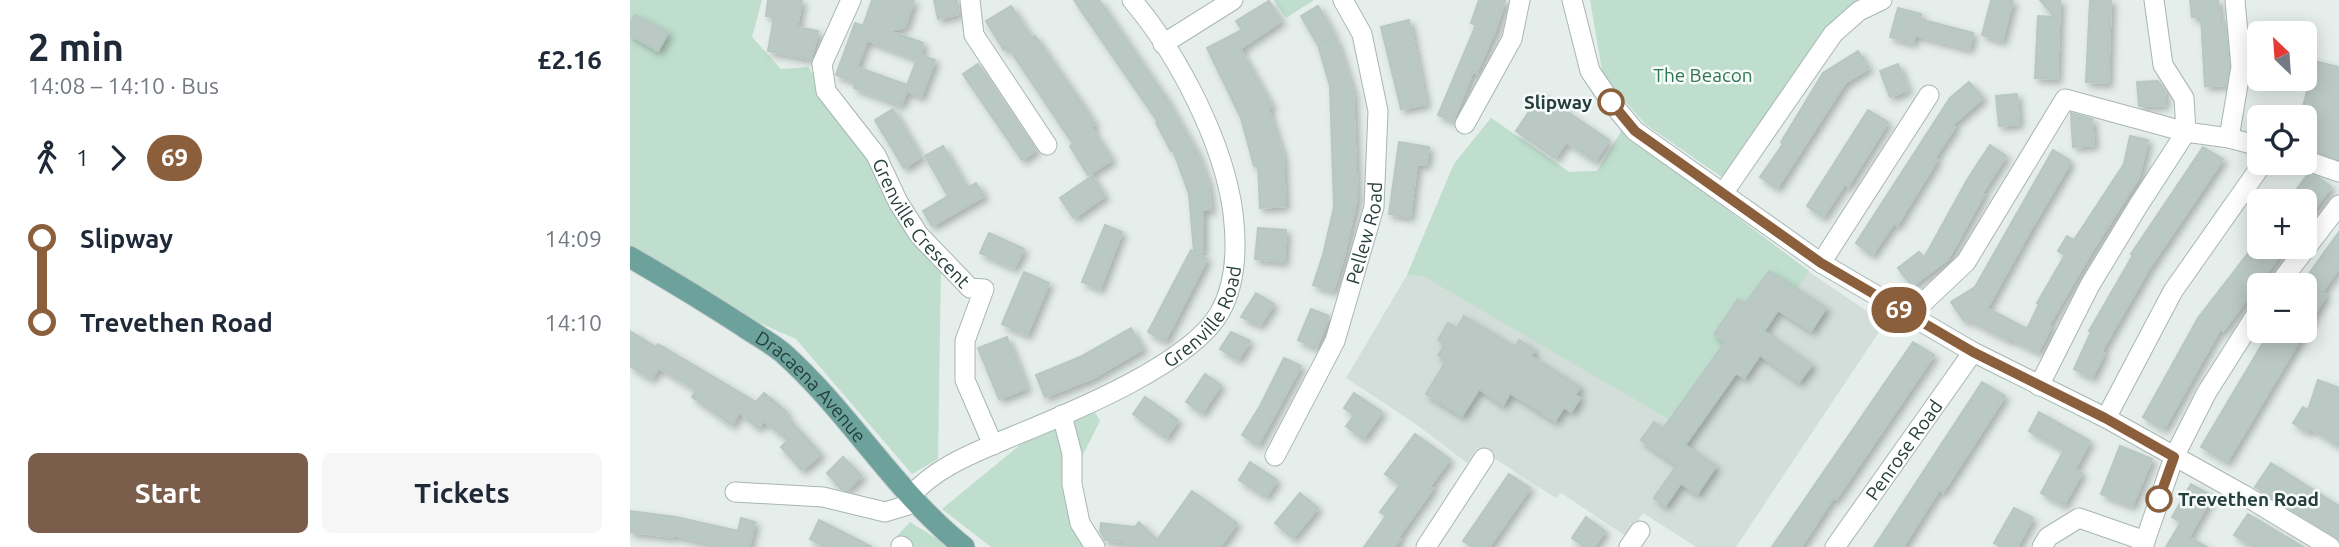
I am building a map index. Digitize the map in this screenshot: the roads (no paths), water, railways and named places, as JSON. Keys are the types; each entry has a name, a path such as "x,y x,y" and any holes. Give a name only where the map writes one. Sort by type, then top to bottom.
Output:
{"main road":[{"name":"Dracaena Avenue","path":"630,257 694,294 782,352 832,403 912,500 964,547"}],"street":[{"name":"Grenville Crescent","path":"851,0 822,64 827,91 876,155 898,202 919,235 970,288 984,289 965,341 965,380 993,445"},
{"path":"970,0 974,35 1047,145"},
{"name":"Grenville Road","path":"912,500 938,472 1107,395 1188,349 1208,330 1228,296 1235,264 1235,233 1230,186 1220,155 1199,107 1163,44 1132,0"},
{"path":"1163,44 1233,0"},
{"name":"Pellew Road","path":"1275,456 1335,341 1374,207 1378,111 1362,34 1343,0"},
{"path":"1465,124 1512,39 1520,0"},
{"path":"1572,0 1590,71 1635,131 1821,263 1909,316 1973,352 2105,418 2244,495 2330,547"},
{"path":"1724,192 1833,34 1859,11 1882,0"},
{"path":"2039,386 2091,285 2186,132 2184,98 2162,65 2154,0"},
{"path":"2229,138 2241,67 2235,0"},
{"path":"1821,263 1929,95"},
{"path":"1909,316 1966,262 2065,99 2186,132 2247,143"},
{"path":"2317,164 2339,172"},
{"path":"2105,418 2173,291 2255,175"},
{"path":"2287,273 2339,205"},
{"path":"2042,547 2048,537 2079,518 2144,544 2174,457 2207,392 2247,329"},
{"name":"Penrose Road","path":"1835,547 1973,352"},
{"path":"1062,415 1072,454 1072,484 1080,523 1095,547"},
{"path":"1426,547 1483,458"},
{"path":"735,492 823,497 885,512 912,500"},
{"path":"1629,547 1640,531"}],"place":[{"name":"Slipway","path":"1611,102"},
{"name":"Trevethen Road","path":"2159,499"}],"park label":[{"name":"The Beacon","path":"1703,75"}]}
